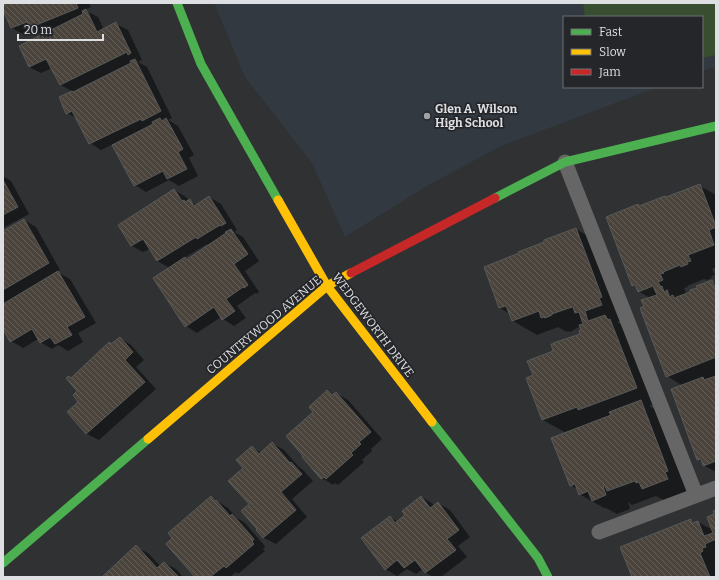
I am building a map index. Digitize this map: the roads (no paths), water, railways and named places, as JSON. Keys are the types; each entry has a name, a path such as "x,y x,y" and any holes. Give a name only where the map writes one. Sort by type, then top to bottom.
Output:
{"street":[{"name":"WEDGEWORTH DRIVE","path":"177,3 201,64 327,286 538,558 548,577"},
{"name":"COUNTRYWOOD AVENUE","path":"3,563 327,286 565,162 716,126"}],"lane":[{"path":"565,162 696,495"},
{"path":"599,532 716,488"}],"place":[{"name":"Glen A. Wilson High School","path":"427,116"}]}
